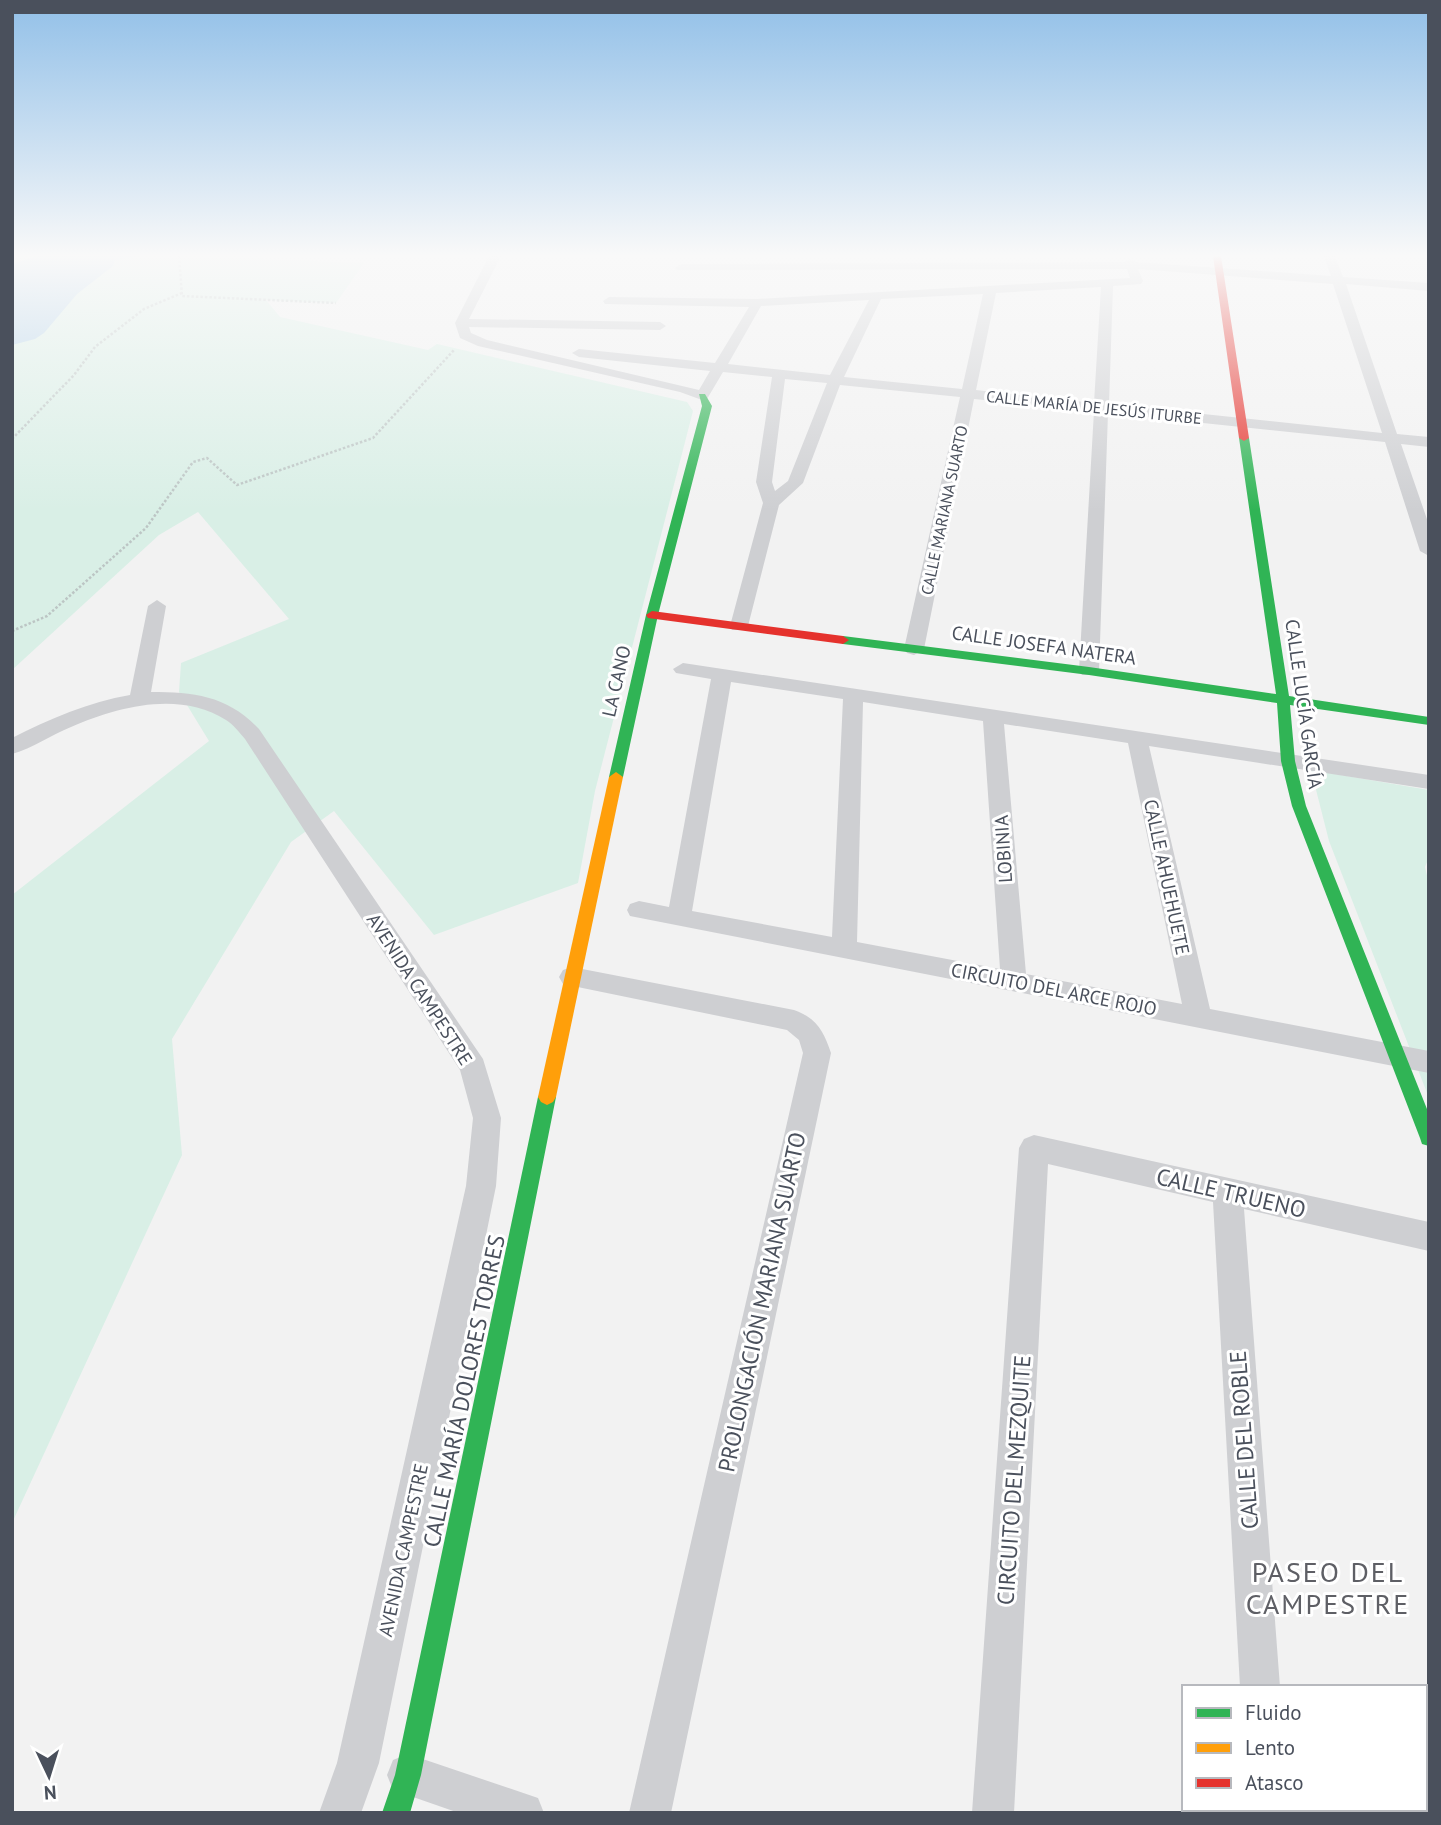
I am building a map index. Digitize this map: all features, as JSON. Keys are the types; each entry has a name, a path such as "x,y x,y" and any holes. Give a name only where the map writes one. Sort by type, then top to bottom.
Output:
{"street":[{"path":"479,341 684,389 702,396 734,341"},
{"path":"771,503 795,483 835,380 854,341"},
{"name":"CALLE MARIANA SUARTO","path":"914,649 980,341"},
{"path":"1089,671 1105,341"},
{"name":"CALLE LUCÍA GARCÍA","path":"1230,341 1283,699 1288,761 1299,806 1429,1138"},
{"path":"1359,341 1429,551"},
{"name":"CALLE MARÍA DE JESÚS ITURBE","path":"579,353 1429,442"},
{"path":"739,626 771,503 764,482 779,374"},
{"name":"LA CANO","path":"572,977 652,615 707,406 702,396"},
{"path":"139,700 157,606"},
{"name":"CALLE JOSEFA NATERA","path":"652,615 1089,671 1429,721"},
{"path":"683,669 1429,782"},
{"path":"679,917 722,675"},
{"path":"844,949 853,695"},
{"name":"AVENIDA CAMPESTRE","path":"12,747 48,727 88,711 139,700 170,699 205,704 233,716 252,734 473,1067 487,1118 478,1200 358,1763 340,1813"},
{"name":"LOBINIA","path":"993,716 1014,981"},
{"name":"CALLE AHUEHUETE","path":"1137,738 1198,1016"},
{"name":"CIRCUITO DEL ARCE ROJO","path":"639,911 1429,1062"},
{"name":"CALLE MARÍA DOLORES TORRES","path":"402,1794 572,977"},
{"name":"PROLONGACIÓN MARIANA SUARTO","path":"572,977 794,1021 811,1034 817,1053 650,1813"},
{"name":"CALLE TRUENO","path":"1034,1148 1429,1237"},
{"name":"CIRCUITO DEL MEZQUITE","path":"993,1813 1034,1148"},
{"name":"CALLE DEL ROBLE","path":"1228,1193 1260,1685"},
{"path":"402,1794 523,1813"}],"path":[{"path":"12,439 74,376 95,347 103,341"},
{"path":"12,631 47,616 146,528 193,462 206,458 237,485 373,438 458,347"}],"green space":[{"path":"12,341 388,341 428,350 437,344 687,402 693,411 595,791 578,883 434,935 334,811 291,842 172,1039 182,1155 12,1523 12,895 209,741 179,692 181,663 289,619 198,512 159,535 12,670"},
{"path":"1311,770 1429,790 1429,857 1425,867 1429,884 1429,1098 1329,841"}],"traffic: fast":[{"path":"616,777 652,615 707,406 702,396"},
{"path":"1244,438 1283,699 1288,761 1299,806 1429,1138"},
{"path":"843,640 1089,671 1429,721"},
{"path":"396,1813 408,1775 547,1097"}],"traffic: slow":[{"path":"547,1097 616,777"}],"traffic: jam":[{"path":"1230,341 1244,438"},
{"path":"652,615 843,640"}],"district":[{"name":"PASEO DEL CAMPESTRE","path":"1328,1588"}]}
